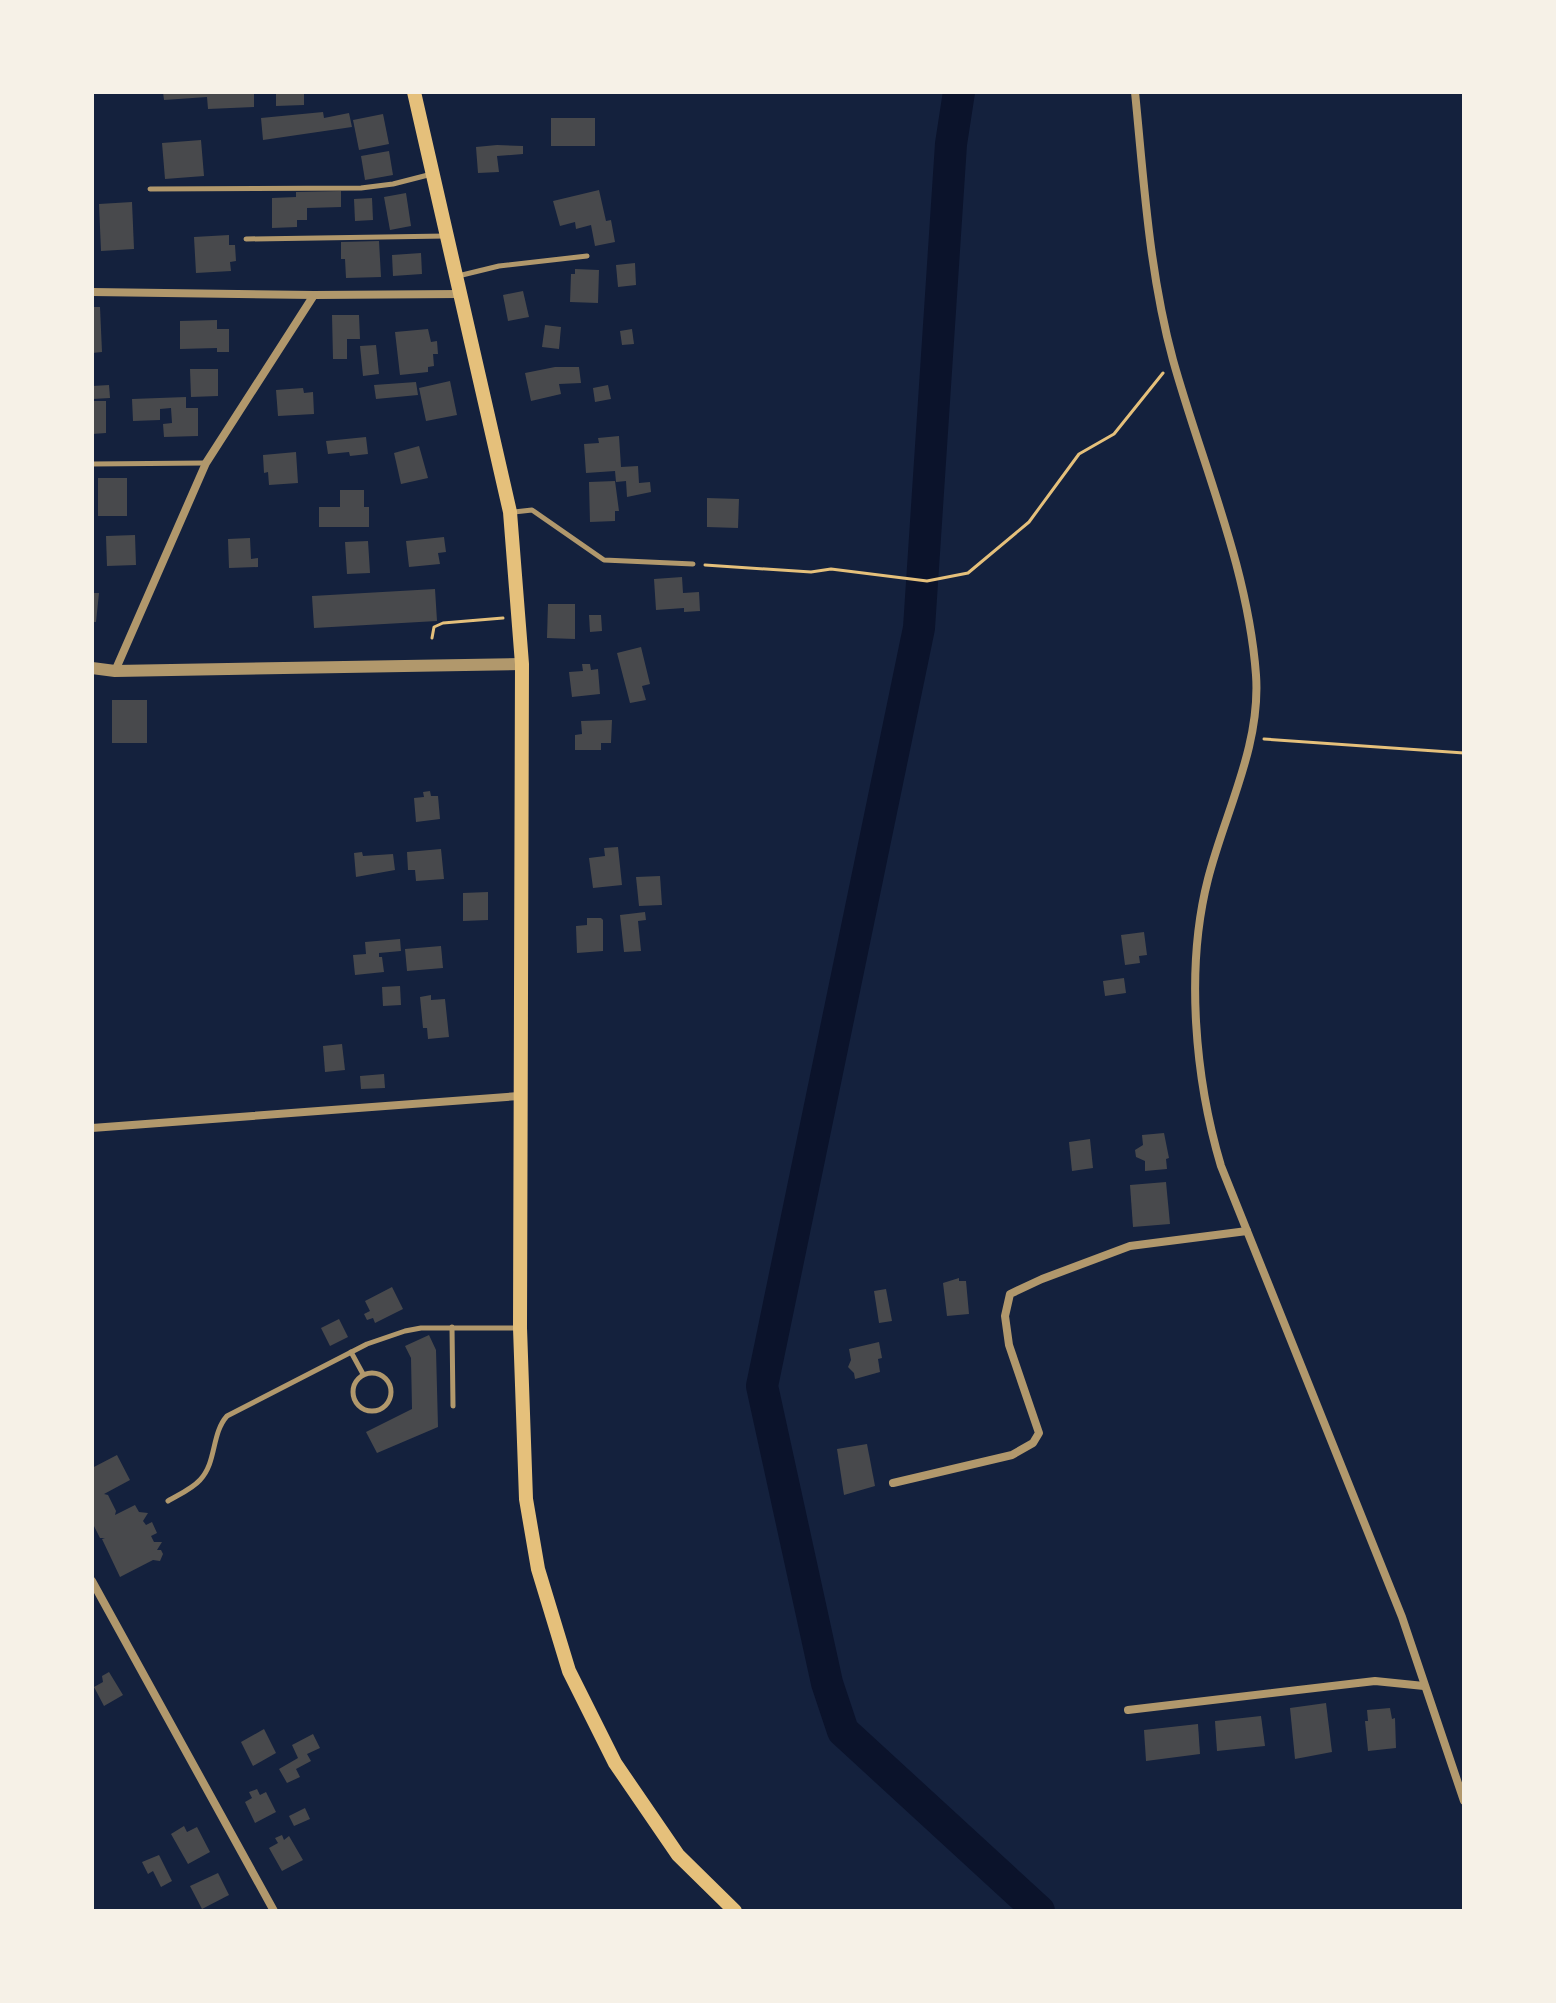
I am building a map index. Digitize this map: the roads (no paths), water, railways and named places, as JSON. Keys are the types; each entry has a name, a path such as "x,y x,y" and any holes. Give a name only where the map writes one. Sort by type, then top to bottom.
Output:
{"main road":[{"path":"414,92 510,512 522,664 520,1328 526,1499 538,1569 569,1671 615,1763 678,1855 735,1911"}],"street":[{"path":"1135,92 1149,247 1173,360 1244,593 1256,679 1252,738 1208,877 1196,949 1200,1052 1208,1124 1221,1166 1402,1617 1464,1801"},
{"path":"92,292 460,294"},
{"path":"115,671 206,463 314,295"},
{"path":"92,668 115,671 522,664"},
{"path":"92,1128 519,1096"},
{"path":"893,1483 1012,1455 1033,1443 1039,1433 1009,1345 1005,1316 1010,1294 1130,1246 1247,1231"},
{"path":"92,1581 274,1911"},
{"path":"1128,1710 1375,1681 1424,1686"}],"lane":[{"path":"150,189 361,188 433,174"},
{"path":"246,239 447,236"},
{"path":"456,277 499,266 587,256"},
{"path":"92,464 206,463"},
{"path":"510,512 532,510 604,560 693,564"},
{"path":"452,1327 453,1406"},
{"path":"168,1501 200,1480 208,1466 220,1424 227,1416 351,1352 421,1328 520,1328"},
{"path":"351,1352 363,1374"},
{"path":"375,1372 389,1383 389,1400 380,1409 366,1410 353,1397 354,1384 363,1374 375,1372"}],"waterway":[{"path":"959,92 951,144 919,628 762,1386 827,1683 843,1731 1039,1911"}]}
